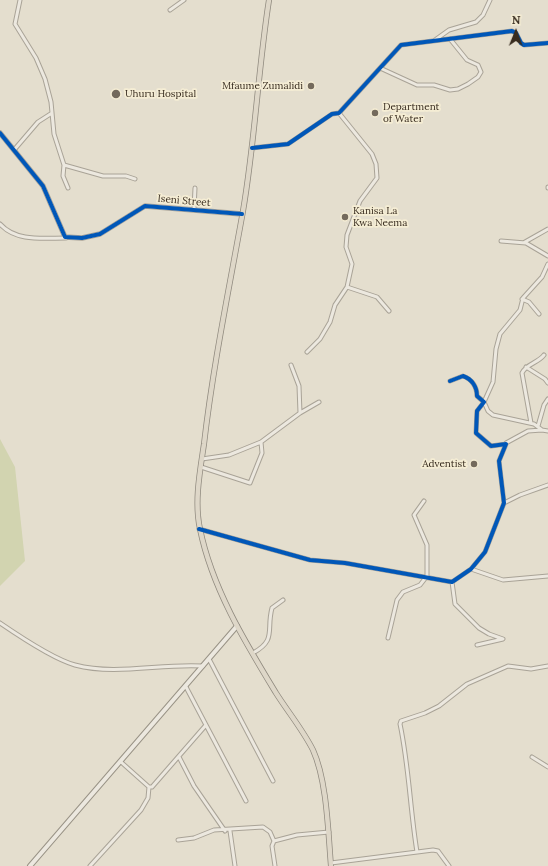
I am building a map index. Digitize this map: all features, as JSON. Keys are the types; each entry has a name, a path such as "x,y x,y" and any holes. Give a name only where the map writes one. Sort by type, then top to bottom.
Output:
{"highway":[{"path":"269,0 260,62 252,148 207,419 199,481 200,529 217,586 237,626 313,750 320,773 329,832 331,864"}],"main road":[{"path":"30,866 186,687 237,626"}],"street":[{"path":"20,0 15,24 36,58 49,89 54,134 64,165 63,176 68,188"},
{"path":"170,10 184,0"},
{"path":"435,40 449,30 476,22 483,15 490,0"},
{"path":"252,148 288,144 332,114 340,113 401,45 513,31 516,32 521,43 524,45 548,43"},
{"path":"380,68 417,85 434,85 450,90 463,87 481,74 480,69 478,65 467,60 450,39"},
{"path":"14,150 38,122 52,113"},
{"path":"307,352 320,339 330,322 337,302 347,287 352,264 346,247 347,236 356,210 375,183 377,174 376,164 372,154 340,113"},
{"path":"0,133 44,186 64,233 68,238"},
{"path":"64,165 103,176 126,176 135,179"},
{"path":"194,209 196,188"},
{"name":"Iseni Street","path":"68,238 82,238 100,234 146,206 242,214"},
{"path":"0,224 6,230 21,237 68,238"},
{"path":"525,242 548,229"},
{"path":"501,241 525,242 548,256"},
{"path":"548,264 542,277 522,299 520,310 499,336 495,354 493,382 484,402 476,411 475,432 490,446 498,446 528,431 548,431"},
{"path":"347,287 377,297 389,311"},
{"path":"522,299 529,302 539,314"},
{"path":"531,423 531,414 522,378 522,372 526,367 537,362 544,354"},
{"path":"291,365 299,386 300,413"},
{"path":"526,367 545,379 548,383"},
{"path":"450,381 466,376 476,387 477,396 484,402 488,411 493,415 531,423 538,426 542,430"},
{"path":"538,426 544,405 548,399"},
{"path":"202,459 230,455 261,442 300,413 319,402"},
{"path":"201,466 250,483 262,453 261,442"},
{"path":"200,529 310,560 345,562 427,576 452,582 472,569 482,557 504,503 499,461 506,443"},
{"path":"504,503 520,495 548,485"},
{"path":"388,638 397,600 403,592 420,585 427,576 427,545 414,515 424,501"},
{"path":"472,569 503,580 548,576"},
{"path":"452,582 455,604 479,628 489,634 503,639 477,645"},
{"path":"253,653 269,640 272,608 283,600"},
{"path":"0,624 23,639 64,661 75,665 110,669 203,666"},
{"path":"209,659 273,781"},
{"path":"417,852 401,721 425,713 439,706 468,684 508,666 531,670 548,666"},
{"path":"186,687 246,801"},
{"path":"149,787 154,785 206,725"},
{"path":"179,757 194,786 225,831"},
{"path":"532,757 548,767"},
{"path":"121,762 149,787"},
{"path":"90,866 141,810 148,798 149,787"},
{"path":"178,840 194,838 214,830 225,831 263,827 270,832 274,841 272,846 275,866"},
{"path":"230,830 235,866"},
{"path":"274,841 297,835 329,832"},
{"path":"331,864 436,850 450,866"}],"green space":[{"path":"0,439 15,467 25,561 0,586"}],"cycle path":[{"path":"252,148 288,144 332,114 339,113 401,45 512,31 516,33 521,43 524,45 548,43"},
{"path":"0,133 43,186 65,237 82,238 100,234 145,206 242,214"},
{"path":"199,529 310,560 345,563 452,582 471,569 485,552 504,503 499,461 506,444 491,446 476,433 477,411 484,402 477,396 475,387 471,381 463,376 450,381"}],"place":[{"name":"Mfaume Zumalidi","path":"311,86"},
{"name":"Uhuru Hospital","path":"116,94"},
{"name":"Department of Water","path":"375,113"},
{"name":"Kanisa La Kwa Neema","path":"345,217"},
{"name":"Adventist","path":"474,464"}]}
